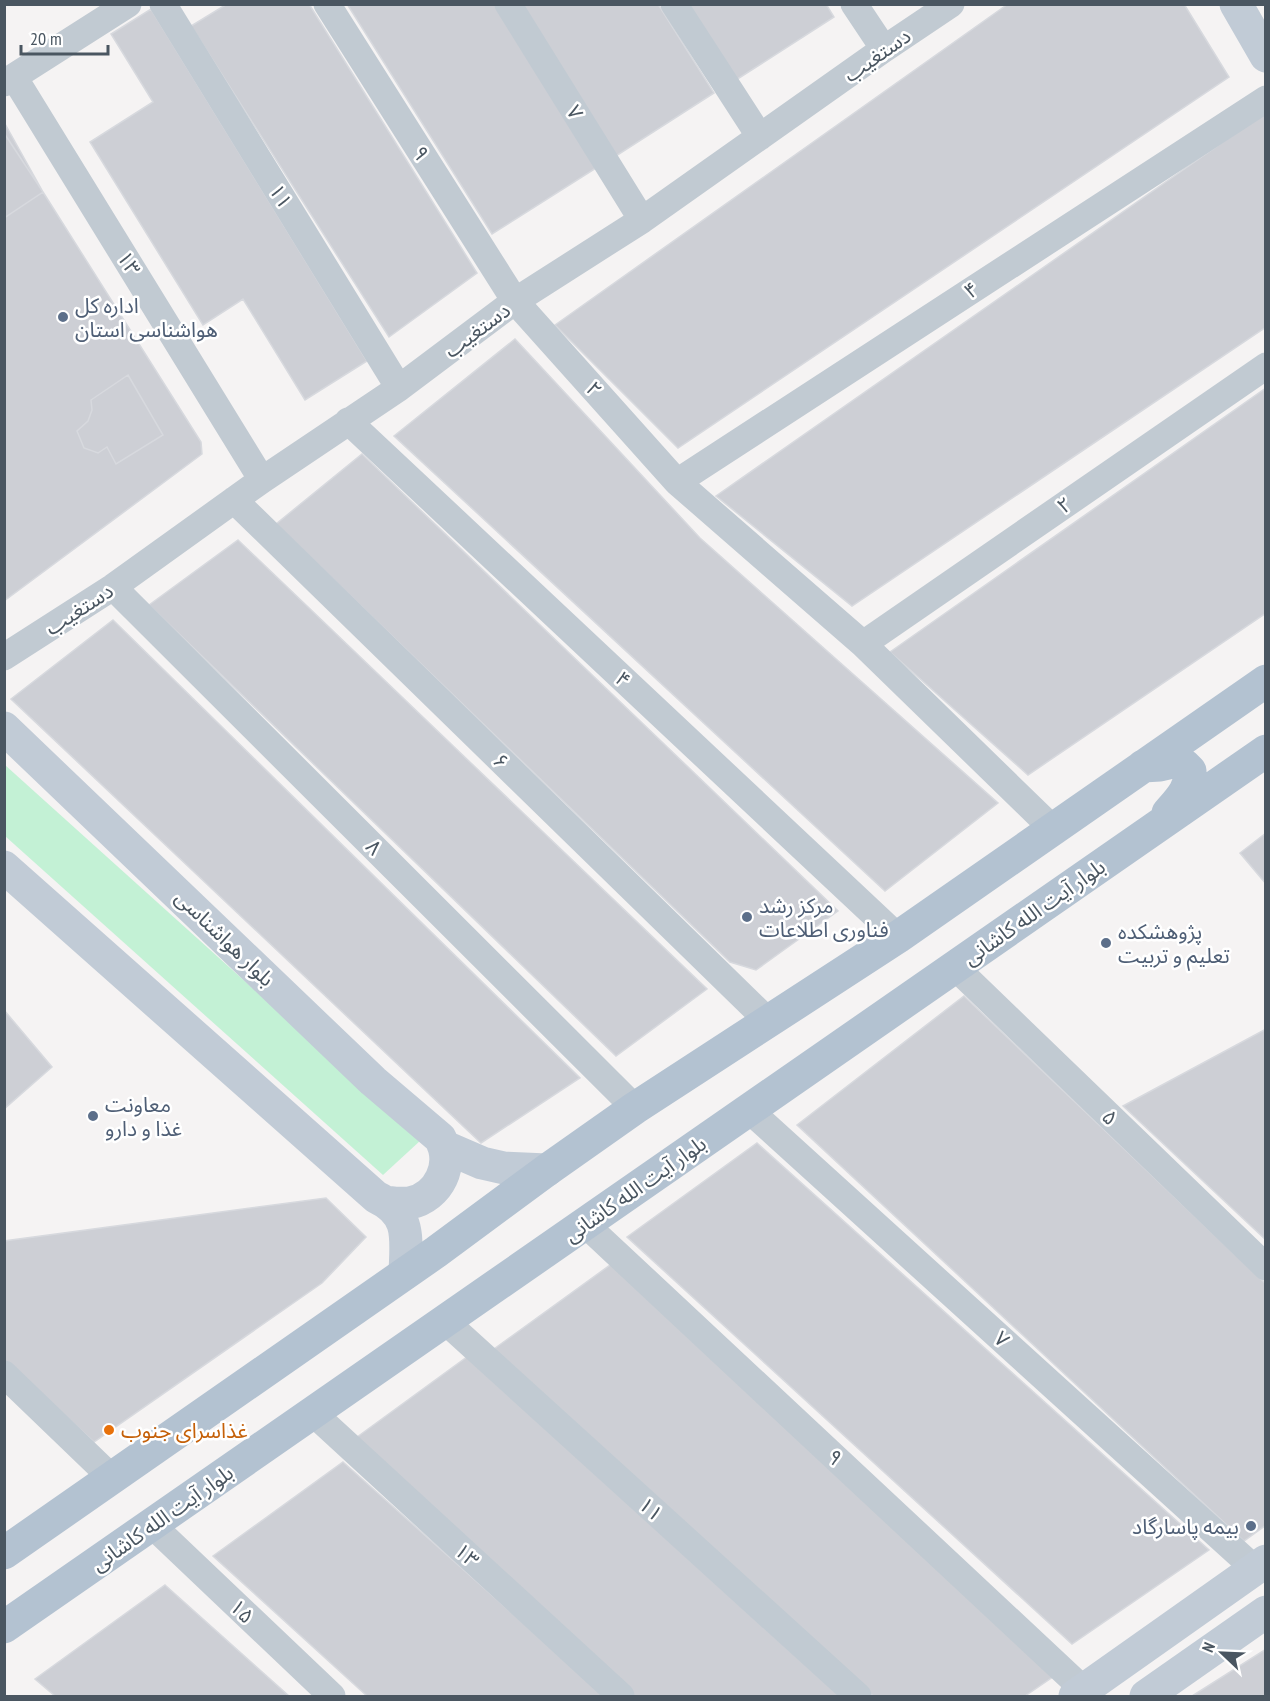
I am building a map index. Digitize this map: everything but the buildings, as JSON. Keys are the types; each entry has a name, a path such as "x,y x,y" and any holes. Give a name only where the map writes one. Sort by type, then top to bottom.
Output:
{"main road":[{"path":"1236,4 1266,56"},
{"path":"4,1553 405,1273 635,1108 897,937 1266,681"},
{"name":"بلوار هواشناسی","path":"4,728 373,1081 440,1138 445,1147"},
{"name":"بلوار آیت الله کاشانی","path":"4,1627 1266,751"},
{"path":"1143,766 1160,765 1177,760 1190,771 1187,790 1154,828"},
{"path":"4,867 376,1197 386,1202 399,1214 406,1237 405,1273"},
{"path":"445,1147 482,1163 504,1168 547,1170"},
{"path":"386,1202 411,1203 431,1192 445,1172 447,1159 445,1147"},
{"path":"1079,1693 1260,1565"},
{"path":"1146,1696 1266,1612"}],"street":[{"path":"9,80 128,4"},
{"name":"۱۱","path":"163,4 399,388"},
{"name":"۹","path":"327,4 515,301"},
{"name":"۷","path":"508,4 642,220"},
{"path":"674,4 759,137"},
{"path":"854,4 884,49"},
{"name":"دستغیب","path":"4,657 113,587 262,480 399,388 515,301 642,220 951,4"},
{"name":"۱۳","path":"9,80 262,480"},
{"name":"۴","path":"677,482 1266,99"},
{"name":"۲","path":"515,301 677,482 863,644 1053,829"},
{"name":"۲","path":"863,644 1266,366"},
{"name":"۴","path":"348,421 897,937"},
{"name":"۶","path":"234,500 768,1021"},
{"name":"۸","path":"113,587 635,1108"},
{"name":"۵","path":"955,967 1266,1267"},
{"name":"۷","path":"749,1110 1260,1565"},
{"name":"۹","path":"585,1224 1079,1693"},
{"name":"۱۱","path":"445,1321 858,1696"},
{"path":"4,1374 112,1478"},
{"name":"۱۳","path":"314,1413 621,1696"},
{"name":"۱۵","path":"152,1525 332,1696"}],"green space":[{"path":"5,765 421,1140 383,1175 5,836"}],"place":[{"name":"اداره کل هواشناسی استان","path":"63,317"},
{"name":"مرکز رشد فناوری اطلاعات","path":"747,917"},
{"name":"پژوهشکده تعلیم و تربیت","path":"1106,943"},
{"name":"معاونت غذا و دارو","path":"93,1116"},
{"name":"غذاسرای جنوب","path":"109,1430"},
{"name":"بیمه پاسارگاد","path":"1251,1526"}]}
